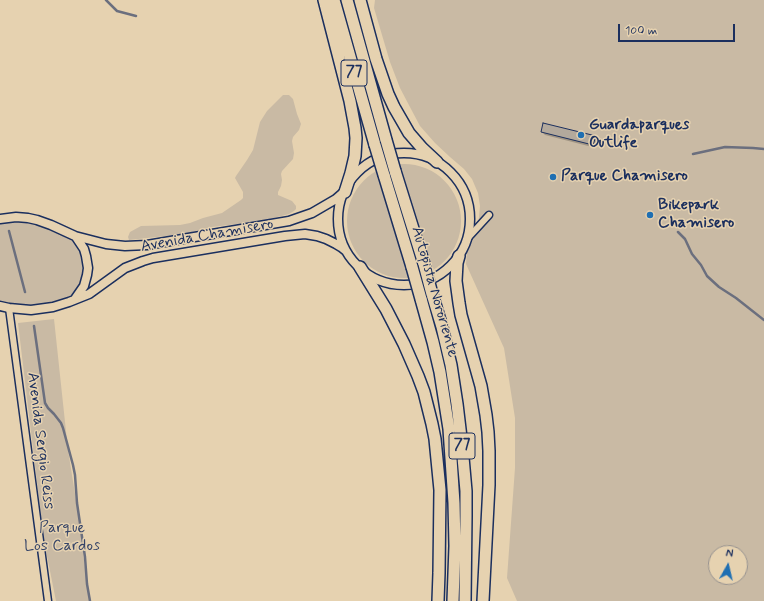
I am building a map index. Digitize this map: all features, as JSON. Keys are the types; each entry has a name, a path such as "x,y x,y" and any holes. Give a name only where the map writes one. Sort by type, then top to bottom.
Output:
{"highway":[{"path":"324,0 350,101 355,128 356,138 354,156 351,173 344,192"},
{"name":"Autopista Nororiente","path":"334,0 375,145 412,267 440,372 449,429 454,503 453,601"},
{"name":"Autopista Nororiente","path":"347,0 395,171 442,327 451,365 462,446 466,510 465,601"},
{"path":"360,0 376,59 394,107 401,121 417,143 437,162"},
{"path":"458,256 456,281 461,315 481,386 488,432 489,485 482,601"},
{"path":"360,267 407,349 424,392 432,424 440,490 440,573 438,601"}],"street":[{"path":"467,239 470,209 464,190 451,172 429,158 412,154 393,154 384,156 361,170 344,192 339,213 339,224 340,234 349,255 368,273 386,282 396,284 427,281 445,271 458,256 467,239 489,215"},
{"name":"Avenida Chamisero","path":"0,219 16,217 33,219 45,222 75,236 98,243 119,246 140,246 289,221 312,213 336,199 344,192"},
{"name":"Avenida Chamisero","path":"0,306 31,310 60,305 89,294 125,268 143,261 153,258 285,236 305,234 321,237 341,247 349,255"},
{"path":"75,236 84,249 88,268 84,286 75,300"},
{"name":"Avenida Sergio Reiss","path":"9,308 48,601"}],"green space":[{"path":"375,0 764,0 764,601 517,601 507,578 515,468 515,418 504,348 466,264 467,251 478,227 480,206 478,193 472,179 464,169 435,143 420,126 400,88 390,62 374,8"},
{"path":"283,95 289,95 293,99 301,124 292,141 294,153 293,159 282,171 281,186 278,192 278,195 292,201 296,206 294,211 289,214 262,221 212,227 184,234 129,240 128,237 130,232 141,226 180,225 190,223 222,213 241,200 243,198 243,192 235,178 253,150 260,122 267,111"},
{"path":"404,164 426,168 444,181 457,199 461,221 457,243 444,261 426,274 404,278 382,274 364,261 351,243 347,221 351,199 364,181 382,168"},
{"path":"13,222 39,225 75,241 81,250 85,269 81,284 70,296 60,302 38,305 15,305 0,302 0,224"},
{"name":"Parque Los Cardos","path":"54,319 68,450 79,519 87,584 91,601 56,601 44,541 18,323"}],"building":[{"name":"Guardaparques Outlife","path":"543,123 596,136 593,145 541,132"}],"waterway":[{"path":"106,0 117,11 136,16"},
{"path":"693,154 725,147 764,149"},
{"path":"9,231 25,292"},
{"path":"678,232 685,239 692,254 701,265 707,276 719,287 764,320"},
{"path":"34,326 45,403 61,423 73,465 90,601"}],"place":[{"name":"Guardaparques Outlife","path":"581,135"},
{"name":"Parque Chamisero","path":"553,177"},
{"name":"Bikepark Chamisero","path":"650,215"}]}
